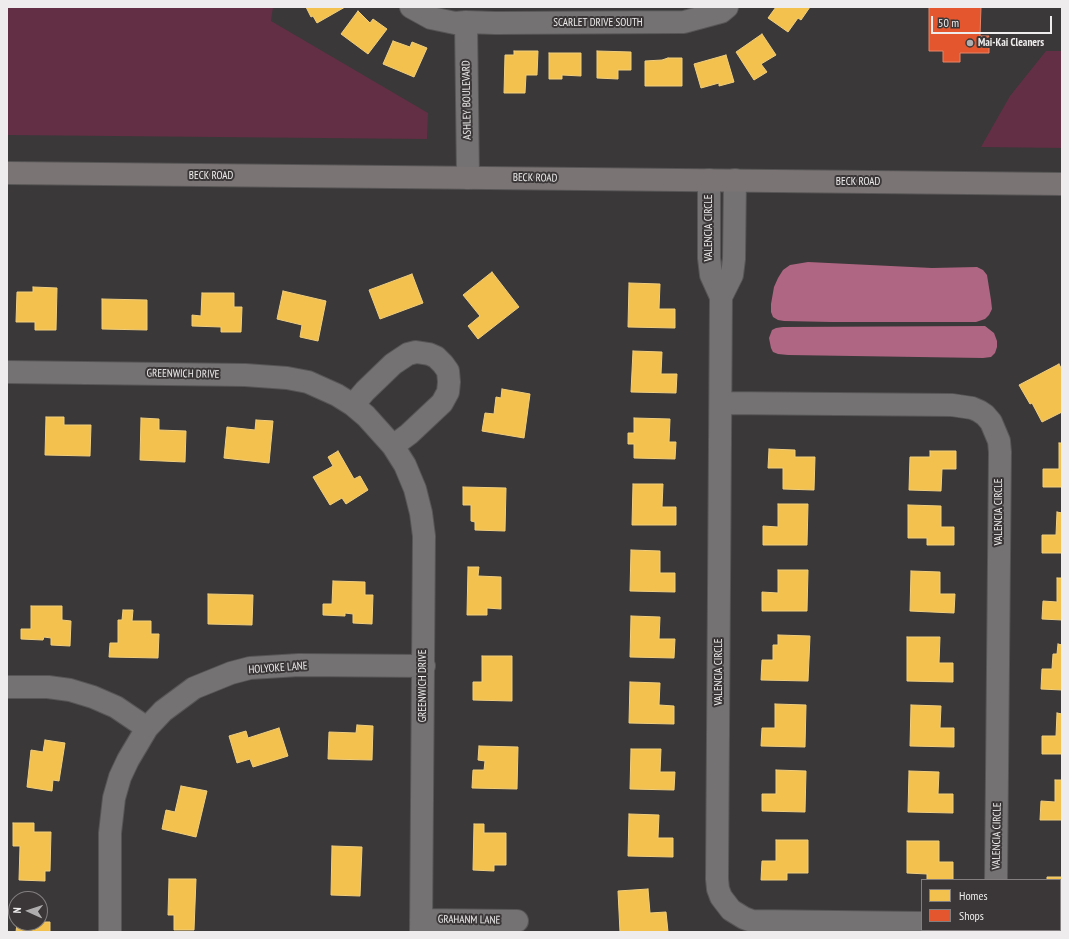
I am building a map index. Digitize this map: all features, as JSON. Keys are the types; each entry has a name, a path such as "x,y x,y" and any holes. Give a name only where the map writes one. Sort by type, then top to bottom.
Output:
{"main road":[{"name":"BECK ROAD","path":"7,173 1062,184"}],"street":[{"name":"SCARLET DRIVE SOUTH","path":"411,7 431,18 455,23 495,23 570,15 684,22 721,12 727,7"},
{"name":"ASHLEY BOULEVARD","path":"466,22 468,178"},
{"name":"VALENCIA CIRCLE","path":"709,180 709,258 711,275 721,297 717,879 721,897 731,910 752,921 921,923"},
{"name":"VALENCIA CIRCLE","path":"721,297 732,275 734,259 735,180"},
{"path":"353,405 393,364 408,354 416,352 429,354 436,357 443,364 448,371 449,382 448,392 442,403 393,446"},
{"name":"GREENWICH DRIVE","path":"7,372 267,375 308,382 337,395 353,405 366,416 393,446 405,465 415,489 421,513 424,536 421,926"},
{"name":"VALENCIA CIRCLE","path":"721,403 952,405 972,408 979,411 991,422 999,441 1000,452 996,879"},
{"name":"HOLYOKE LANE","path":"110,932 110,833 114,798 125,765 147,728 163,711 194,688 231,673 250,668 299,665 424,666"},
{"path":"7,687 48,687 70,690 93,697 116,707 147,728"},
{"name":"GRAHANM LANE","path":"421,926 517,921"}],"shaded area":[{"path":"7,7 273,7 271,21 428,113 427,139 7,135"},
{"path":"1046,51 1062,51 1062,148 981,147 1010,96"},
{"path":"808,262 932,268 977,267 983,270 987,275 992,309 985,319 976,322 832,322 778,320 773,317 771,312 771,304 774,287 778,278 783,270 790,265"},
{"path":"985,326 994,333 997,341 997,347 995,353 991,357 983,358 788,355 773,352 769,338 772,330 783,327"}],"building: Homes":[{"path":"306,7 345,7 317,23 313,16 311,17"},
{"path":"776,7 810,7 801,20 798,18 788,32 768,18"},
{"path":"358,11 370,23 373,19 387,29 368,54 341,34"},
{"path":"762,34 776,55 761,64 767,72 754,80 736,52"},
{"path":"393,41 410,47 412,42 427,48 414,77 383,64"},
{"path":"514,51 538,51 537,75 526,75 525,93 504,93 505,55 514,55"},
{"path":"597,51 631,52 631,70 618,70 618,79 597,78"},
{"path":"549,53 581,53 581,76 562,75 562,79 549,79"},
{"path":"726,55 734,82 719,86 719,83 701,88 694,64"},
{"path":"668,58 682,58 682,86 645,86 645,61 662,60"},
{"path":"492,272 519,307 478,339 468,326 480,316 463,295"},
{"path":"412,274 423,303 380,319 369,290"},
{"path":"629,283 660,284 659,309 675,309 675,328 628,327"},
{"path":"33,287 57,288 56,330 35,330 35,322 16,322 17,292 33,292"},
{"path":"283,291 326,301 318,341 300,337 302,325 277,319"},
{"path":"202,293 234,293 234,307 242,307 241,332 221,332 221,327 192,326 192,315 201,316"},
{"path":"102,299 147,300 147,330 102,329"},
{"path":"633,351 662,352 661,374 677,374 676,393 631,392"},
{"path":"1059,364 1062,370 1062,412 1042,422 1032,403 1030,404 1019,385"},
{"path":"502,389 530,394 524,438 482,431 485,413 494,414 496,397 501,398"},
{"path":"46,417 64,417 64,425 91,425 90,456 45,455"},
{"path":"141,418 159,419 159,430 186,431 185,462 140,460"},
{"path":"634,418 670,419 669,442 676,442 675,459 634,458 634,444 628,444 628,433 634,433"},
{"path":"256,420 273,421 269,463 224,458 227,427 255,430"},
{"path":"1059,443 1062,443 1062,487 1043,487 1043,469 1059,469"},
{"path":"769,449 795,450 795,457 815,457 814,490 783,489 783,468 768,468"},
{"path":"338,451 354,479 360,476 368,490 346,504 342,498 330,505 313,477 333,466 328,457"},
{"path":"930,451 956,451 956,469 942,469 941,491 909,490 910,457 930,457"},
{"path":"633,484 663,484 662,507 676,507 676,525 632,525"},
{"path":"463,487 506,488 505,531 475,530 475,522 471,521 471,505 463,505"},
{"path":"778,504 808,504 807,545 763,545 763,526 778,527"},
{"path":"908,505 941,506 941,527 954,527 954,545 927,545 927,538 908,538"},
{"path":"1057,512 1062,513 1062,553 1042,553 1042,535 1056,535"},
{"path":"631,550 660,551 660,573 675,573 675,592 630,591"},
{"path":"468,567 479,567 478,576 501,577 501,609 487,608 487,615 467,615"},
{"path":"778,570 808,570 807,611 762,611 762,592 778,593"},
{"path":"911,571 940,572 940,594 955,594 954,613 910,611"},
{"path":"1057,578 1062,578 1062,620 1042,619 1043,601 1057,602"},
{"path":"333,581 365,582 365,595 373,595 372,624 353,623 353,614 345,613 345,616 323,615 323,604 332,604"},
{"path":"208,594 253,595 252,625 208,624"},
{"path":"31,606 62,606 62,620 71,621 70,646 51,645 51,638 44,637 43,640 21,639 21,629 31,629"},
{"path":"123,610 133,610 132,621 151,621 151,634 159,634 158,658 109,657 110,643 118,643 118,620 122,620"},
{"path":"631,616 660,617 659,639 675,639 674,658 630,657"},
{"path":"778,635 810,636 808,681 761,680 762,660 773,660 773,645 778,645"},
{"path":"907,637 940,637 939,663 953,663 953,682 907,681"},
{"path":"1058,644 1062,645 1062,690 1041,689 1042,669 1052,669 1053,654 1057,654"},
{"path":"482,656 512,656 512,701 473,700 473,682 482,682"},
{"path":"630,682 660,683 659,705 674,706 674,724 629,723"},
{"path":"775,704 806,705 805,747 761,746 762,728 775,728"},
{"path":"911,705 941,706 940,728 954,728 954,747 910,746"},
{"path":"1057,713 1062,714 1062,754 1042,754 1042,736 1056,736"},
{"path":"357,725 373,726 372,760 328,759 329,732 356,733"},
{"path":"279,728 288,756 253,767 250,759 237,763 229,736 246,731 248,738"},
{"path":"45,740 65,743 59,781 53,780 52,791 27,787 31,750 43,752"},
{"path":"479,746 518,747 517,789 472,788 473,770 484,770 485,761 478,760"},
{"path":"631,749 661,749 660,772 675,772 674,790 630,789"},
{"path":"776,770 806,771 805,812 762,811 762,794 776,794"},
{"path":"909,771 939,772 938,794 953,794 953,813 908,812"},
{"path":"1055,780 1062,780 1062,820 1040,820 1041,801 1055,802"},
{"path":"181,786 207,791 196,837 162,829 166,810 175,812"},
{"path":"629,814 659,815 658,838 673,838 673,857 628,856"},
{"path":"13,823 34,823 34,832 51,832 50,871 45,871 45,881 19,880 20,846 13,846"},
{"path":"474,824 484,824 484,833 506,833 506,865 494,865 494,871 473,870"},
{"path":"776,840 808,840 808,873 787,873 787,880 761,880 762,861 776,861"},
{"path":"907,841 939,841 939,862 953,862 953,879 927,879 927,874 907,873"},
{"path":"332,846 362,847 360,896 331,895"},
{"path":"1047,877 1062,877 1062,896 1061,879 1047,879"},
{"path":"169,879 196,879 194,930 174,930 174,915 168,915"},
{"path":"648,889 650,913 666,912 668,932 620,932 618,891"},
{"path":"48,922 50,922 50,932 16,932 48,931"}],"building: Shops":[{"path":"929,7 981,7 980,36 989,36 989,53 960,53 960,62 943,62 943,51 929,51"}],"place":[{"name":"Mai-Kai Cleaners","path":"970,43"}]}
